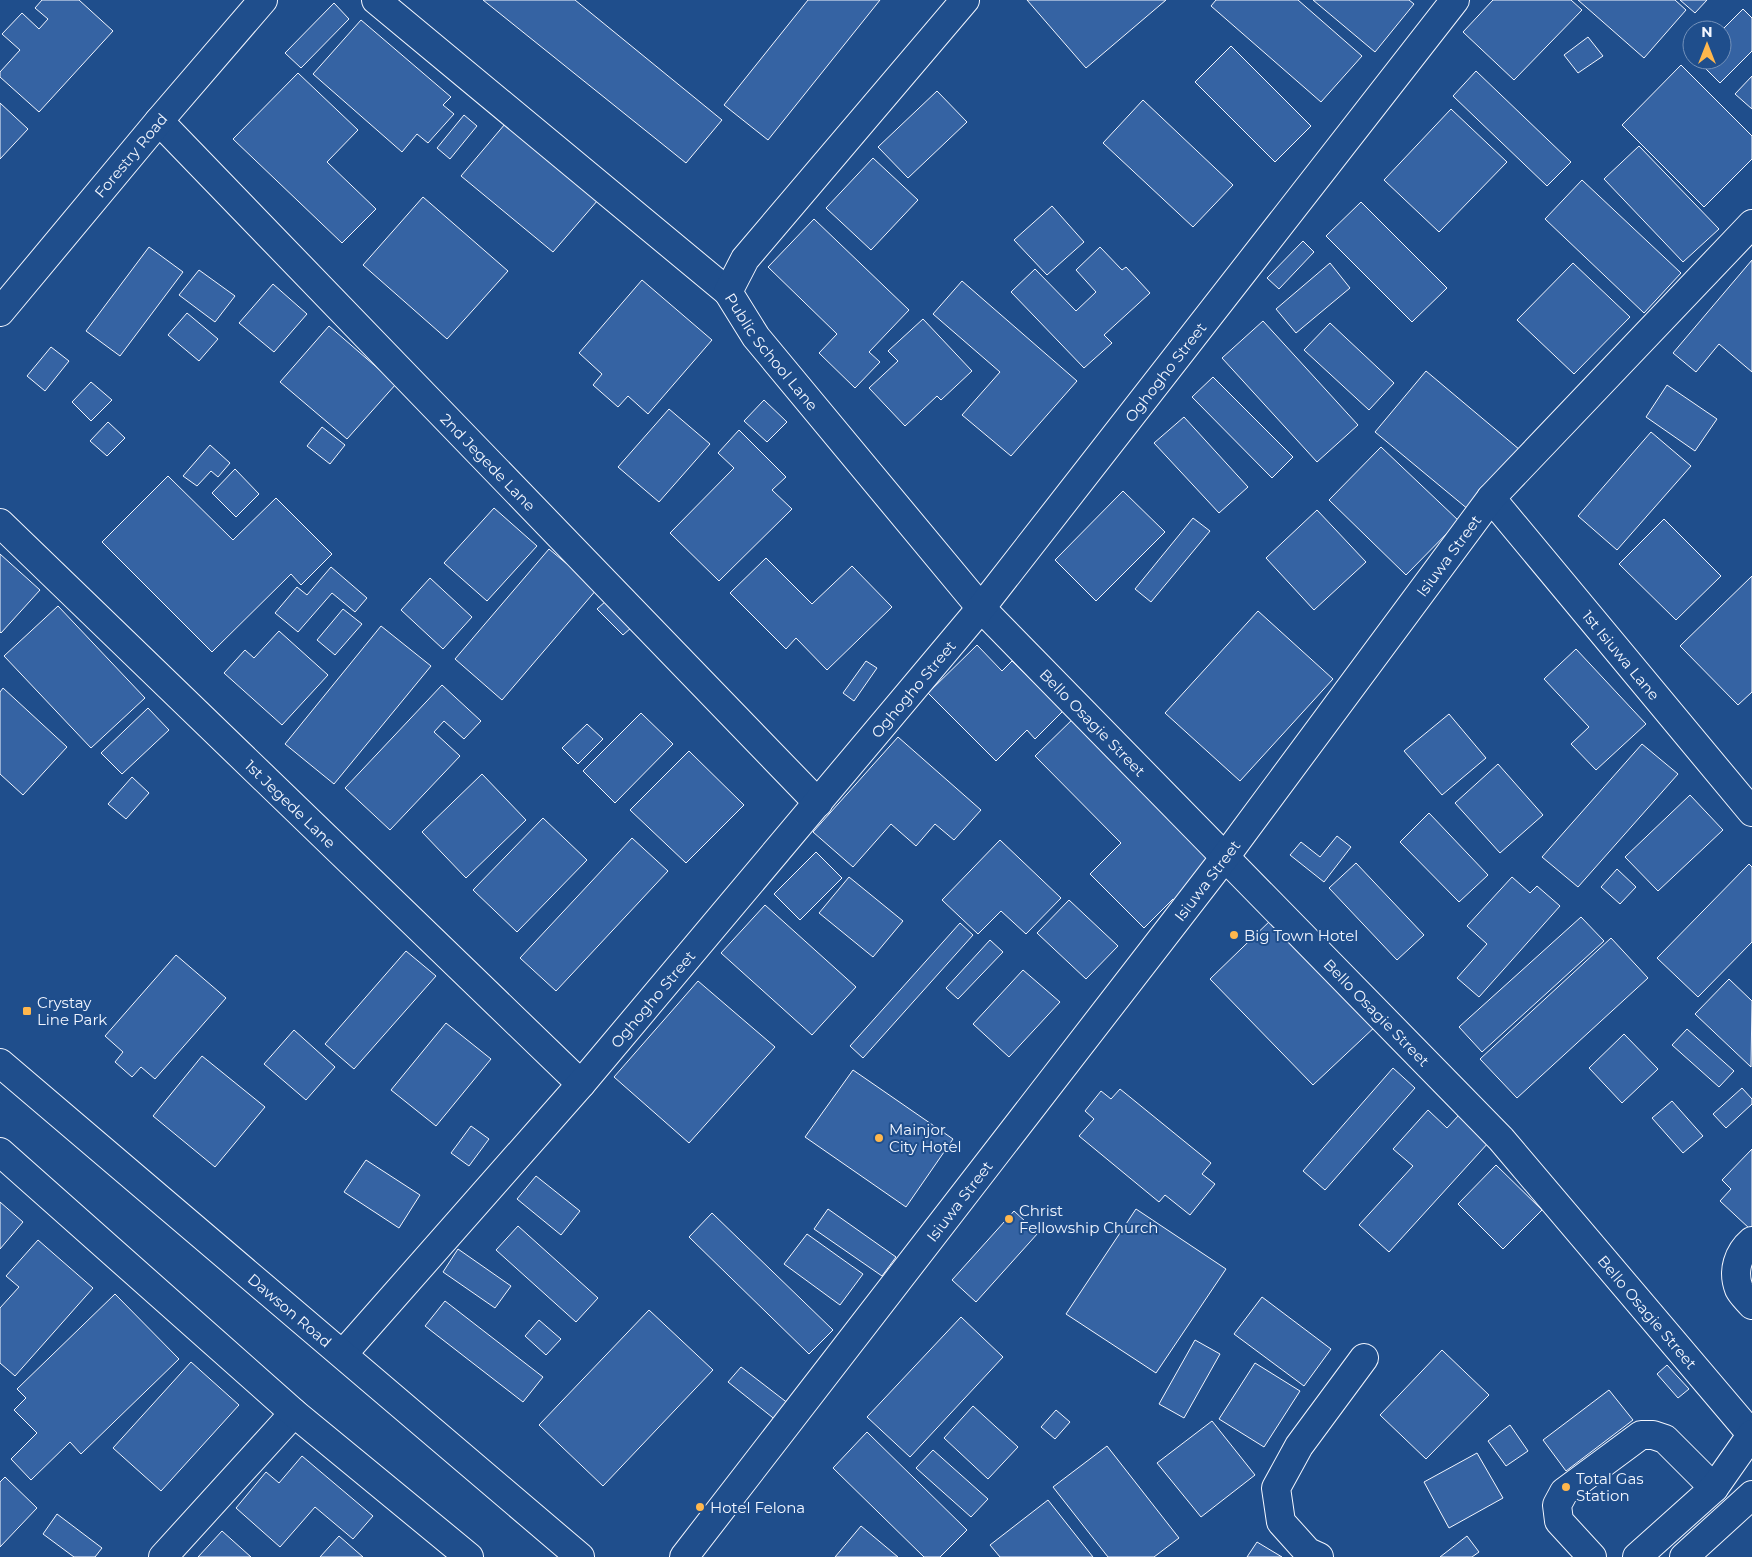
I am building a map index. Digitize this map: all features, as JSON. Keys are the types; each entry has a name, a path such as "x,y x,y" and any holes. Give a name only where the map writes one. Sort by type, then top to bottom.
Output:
{"main road":[{"name":"Forestry Road","path":"0,312 159,121 263,0"},
{"path":"376,0 728,292"},
{"name":"Public School Lane","path":"965,0 745,259 728,292 756,337 980,608"},
{"name":"Oghogho Street","path":"343,1354 581,1084 980,608 1455,0"},
{"name":"2nd Jegede Lane","path":"159,121 818,803"},
{"name":"Isiuwa Street","path":"684,1557 1225,857 1491,498 1752,224"},
{"name":"1st Isiuwa Lane","path":"1491,498 1752,812"},
{"name":"1st Jegede Lane","path":"0,523 581,1084"},
{"name":"Bello Osagie Street","path":"980,608 1501,1139 1752,1434"},
{"name":"Dawson Road","path":"0,1063 580,1557"},
{"path":"0,1152 294,1413 469,1557"},
{"path":"1752,1241 1744,1248 1735,1270 1740,1290 1752,1305"},
{"path":"1320,1557 1308,1552 1281,1522 1276,1488 1299,1446 1364,1358"},
{"path":"164,1557 294,1413"},
{"path":"1592,1557 1559,1521 1557,1505 1564,1492 1641,1434 1653,1434 1665,1439 1714,1488"},
{"path":"1637,1557 1714,1488 1752,1434"},
{"path":"1684,1557 1752,1495"}],"building":[{"path":"42,0 79,0 113,31 39,112 0,77 0,72 20,50 2,34 22,13 39,29 48,19 35,8"},
{"path":"483,0 575,0 722,120 686,163"},
{"path":"808,0 880,0 768,140 724,105"},
{"path":"1027,0 1166,0 1086,68"},
{"path":"1216,0 1298,0 1362,56 1321,102 1211,6"},
{"path":"1313,0 1409,0 1414,4 1375,52"},
{"path":"1493,0 1571,0 1582,10 1514,80 1463,32"},
{"path":"1578,0 1675,0 1686,10 1644,58"},
{"path":"1680,0 1707,0 1695,13"},
{"path":"334,3 349,19 301,68 285,53"},
{"path":"1743,9 1752,18 1752,51 1720,83 1707,70 1732,70 1732,20"},
{"path":"361,20 451,97 443,105 454,114 428,143 417,134 402,152 313,74"},
{"path":"1588,37 1603,56 1578,73 1564,55"},
{"path":"1231,46 1311,126 1275,162 1195,82"},
{"path":"1681,65 1682,70 1686,70 1752,136 1752,159 1704,207 1622,125"},
{"path":"1476,71 1571,162 1547,186 1453,96"},
{"path":"298,73 358,130 327,162 376,209 342,243 233,139"},
{"path":"1752,76 1752,109 1735,94"},
{"path":"937,91 967,122 908,178 878,147"},
{"path":"1143,100 1233,185 1193,227 1103,143"},
{"path":"0,103 28,129 0,159"},
{"path":"1451,109 1507,162 1439,232 1384,180"},
{"path":"464,115 477,126 450,159 437,148"},
{"path":"505,124 598,200 553,252 461,176"},
{"path":"1639,146 1719,229 1683,262 1604,179"},
{"path":"873,158 918,200 871,250 826,208"},
{"path":"1582,180 1681,273 1644,313 1545,219"},
{"path":"423,197 508,271 447,339 363,265"},
{"path":"1361,202 1447,288 1412,322 1326,236"},
{"path":"1052,206 1084,242 1047,275 1014,240"},
{"path":"814,219 909,310 869,352 880,362 855,388 819,353 837,334 768,267"},
{"path":"1303,241 1314,252 1279,289 1267,278"},
{"path":"149,247 183,272 120,356 86,331"},
{"path":"1100,247 1122,270 1126,267 1150,293 1104,335 1112,343 1084,368 1011,292 1035,269 1076,311 1096,292 1076,270"},
{"path":"1752,260 1752,372 1719,344 1696,372 1673,353"},
{"path":"1330,263 1350,288 1296,333 1276,309"},
{"path":"1573,263 1630,317 1574,374 1517,320"},
{"path":"199,270 235,296 215,322 179,295"},
{"path":"642,280 712,340 648,414 628,396 618,407 593,385 602,374 579,353"},
{"path":"962,281 1077,381 1011,456 962,415 1000,372 933,314"},
{"path":"273,284 307,314 274,352 239,323"},
{"path":"187,313 218,339 199,361 168,335"},
{"path":"923,319 972,371 941,400 937,396 905,426 869,388 898,361 888,351"},
{"path":"1263,321 1358,425 1317,462 1222,358"},
{"path":"1330,323 1394,383 1369,410 1304,350"},
{"path":"329,326 396,384 347,439 280,382"},
{"path":"51,347 69,361 45,391 27,376"},
{"path":"1426,371 1520,450 1469,510 1375,432"},
{"path":"1213,377 1293,457 1272,478 1192,397"},
{"path":"91,382 112,400 91,421 72,402"},
{"path":"1667,385 1717,419 1695,451 1646,417"},
{"path":"764,400 787,422 767,442 744,421"},
{"path":"669,409 710,444 659,502 618,467"},
{"path":"1184,417 1248,487 1219,513 1154,443"},
{"path":"108,422 125,438 107,456 90,441"},
{"path":"322,427 345,445 330,464 307,446"},
{"path":"739,430 786,477 772,490 792,509 719,581 670,533 734,468 718,453"},
{"path":"1651,432 1691,466 1617,550 1578,516"},
{"path":"210,445 230,463 218,477 211,471 197,486 183,476"},
{"path":"1381,447 1459,521 1406,575 1329,500"},
{"path":"235,469 259,494 236,517 212,493"},
{"path":"168,476 233,540 276,498 332,554 301,585 291,574 212,652 102,542"},
{"path":"1123,491 1165,532 1096,601 1055,560"},
{"path":"494,508 537,546 487,601 444,563"},
{"path":"1317,510 1366,562 1314,610 1266,558"},
{"path":"1193,518 1210,531 1151,602 1135,589"},
{"path":"1664,519 1721,576 1676,620 1619,564"},
{"path":"549,549 597,589 502,700 455,659"},
{"path":"0,554 40,590 1,633 0,632"},
{"path":"766,558 812,604 852,566 892,607 827,670 796,638 786,649 730,593"},
{"path":"331,567 367,598 355,612 332,593 298,632 275,613 297,587 307,595"},
{"path":"1752,576 1752,692 1738,705 1680,646"},
{"path":"430,578 472,617 443,649 401,610"},
{"path":"606,601 632,627 623,635 597,609"},
{"path":"58,606 145,698 91,748 4,656"},
{"path":"343,609 362,624 335,655 317,640"},
{"path":"1258,611 1333,679 1240,781 1165,713"},
{"path":"381,626 431,666 334,784 285,744"},
{"path":"279,631 328,675 282,725 224,673 245,650 254,658"},
{"path":"977,645 1002,671 1012,661 1063,711 1035,739 1027,730 996,761 928,693"},
{"path":"1576,649 1646,724 1596,770 1571,744 1589,727 1544,679"},
{"path":"866,661 877,668 854,701 843,693"},
{"path":"442,685 481,721 464,739 444,721 434,732 460,756 390,830 345,788"},
{"path":"3,688 67,747 23,795 0,774 0,692"},
{"path":"148,708 169,730 122,774 101,753"},
{"path":"641,713 673,744 615,803 583,771"},
{"path":"1449,714 1486,758 1442,795 1404,751"},
{"path":"1077,715 1220,860 1177,902 1173,899 1144,928 1090,874 1121,843 1035,756"},
{"path":"587,724 603,739 578,764 562,748"},
{"path":"898,737 981,810 954,840 935,824 916,846 891,824 853,867 813,832"},
{"path":"1642,744 1678,774 1578,887 1542,857"},
{"path":"689,751 744,805 686,863 630,810"},
{"path":"1498,764 1543,815 1500,853 1455,803"},
{"path":"482,774 526,820 466,878 422,832"},
{"path":"132,777 149,793 126,819 108,804"},
{"path":"1690,795 1723,830 1658,891 1625,857"},
{"path":"1429,813 1488,875 1459,902 1400,842"},
{"path":"543,818 587,860 517,932 473,890"},
{"path":"1337,836 1351,847 1324,882 1290,855 1301,842 1320,857"},
{"path":"632,838 668,871 556,991 520,958"},
{"path":"1000,840 1061,898 1026,934 1001,911 978,934 942,900"},
{"path":"816,852 842,878 800,920 774,894"},
{"path":"1356,863 1424,935 1397,960 1329,888"},
{"path":"1749,864 1752,867 1752,942 1698,997 1657,958"},
{"path":"1617,869 1636,887 1620,904 1601,887"},
{"path":"849,877 903,921 873,957 819,913"},
{"path":"1512,877 1530,893 1537,886 1560,906 1479,997 1457,978 1487,944 1467,926"},
{"path":"1069,900 1118,946 1086,979 1037,933"},
{"path":"765,905 856,987 812,1035 721,953"},
{"path":"1274,917 1378,1024 1313,1085 1210,979"},
{"path":"1581,917 1604,941 1482,1052 1459,1027"},
{"path":"960,923 973,935 863,1058 850,1046"},
{"path":"1611,938 1648,978 1517,1098 1480,1059"},
{"path":"990,940 1003,952 958,999 946,988"},
{"path":"406,951 436,976 354,1069 325,1044"},
{"path":"176,955 226,998 155,1079 141,1067 132,1077 115,1062 123,1052 105,1036"},
{"path":"1023,970 1060,1002 1009,1057 973,1024"},
{"path":"1729,979 1752,1001 1751,1067 1695,1014"},
{"path":"698,981 775,1047 689,1143 614,1077"},
{"path":"446,1023 491,1059 436,1126 391,1090"},
{"path":"1687,1029 1734,1071 1719,1087 1672,1045"},
{"path":"294,1030 335,1067 306,1100 264,1064"},
{"path":"1624,1034 1658,1069 1622,1103 1589,1068"},
{"path":"202,1056 265,1107 215,1167 153,1116"},
{"path":"1393,1068 1415,1088 1325,1190 1303,1171"},
{"name":"Mainjor City Hotel","path":"853,1070 953,1139 906,1207 805,1137"},
{"path":"1742,1088 1752,1099 1752,1104 1726,1128 1713,1114"},
{"path":"1120,1089 1211,1163 1202,1174 1215,1184 1190,1215 1165,1195 1159,1202 1079,1136 1094,1119 1085,1111 1101,1091 1111,1099"},
{"path":"1672,1101 1703,1136 1683,1153 1652,1118"},
{"path":"1428,1110 1447,1128 1459,1115 1489,1142 1389,1252 1359,1225 1413,1166 1393,1149"},
{"path":"471,1126 489,1139 469,1166 451,1153"},
{"path":"1752,1149 1752,1227 1750,1229 1720,1201 1731,1189 1722,1180"},
{"path":"366,1160 420,1195 399,1228 344,1192"},
{"path":"1496,1165 1542,1210 1503,1249 1458,1204"},
{"path":"536,1176 580,1211 561,1235 517,1199"},
{"path":"0,1202 23,1222 0,1249"},
{"path":"828,1209 896,1257 882,1276 814,1229"},
{"path":"1136,1209 1226,1269 1156,1373 1066,1314"},
{"path":"1014,1211 1038,1233 976,1302 952,1280"},
{"path":"712,1213 833,1330 809,1354 689,1237"},
{"path":"518,1226 598,1298 576,1322 496,1250"},
{"path":"807,1234 863,1274 840,1305 784,1264"},
{"path":"38,1240 93,1288 15,1376 0,1363 0,1308 19,1287 6,1276"},
{"path":"458,1249 511,1286 495,1308 443,1272"},
{"path":"115,1294 179,1359 81,1454 70,1442 31,1480 11,1459 37,1433 14,1410 26,1398 17,1389"},
{"path":"1262,1297 1331,1349 1304,1386 1234,1334"},
{"path":"445,1301 543,1377 523,1402 425,1326"},
{"path":"649,1310 713,1370 603,1486 539,1425"},
{"path":"961,1317 1003,1357 910,1457 867,1417"},
{"path":"539,1320 561,1339 546,1355 525,1336"},
{"path":"1195,1340 1220,1354 1184,1418 1159,1404"},
{"path":"1442,1350 1489,1395 1426,1459 1380,1415"},
{"path":"191,1362 239,1405 161,1491 113,1448"},
{"path":"1255,1363 1300,1391 1264,1447 1219,1419"},
{"path":"1667,1365 1689,1389 1678,1398 1657,1374"},
{"path":"741,1367 789,1404 777,1421 728,1382"},
{"path":"1609,1390 1633,1420 1566,1471 1543,1440"},
{"path":"973,1406 1018,1447 988,1479 944,1438"},
{"path":"1056,1410 1070,1422 1055,1439 1041,1427"},
{"path":"1212,1421 1255,1475 1201,1517 1157,1463"},
{"path":"1510,1425 1528,1451 1506,1466 1488,1441"},
{"path":"867,1432 967,1530 940,1557 924,1557 833,1468"},
{"path":"1107,1446 1179,1538 1154,1557 1108,1557 1053,1487"},
{"path":"933,1450 988,1499 971,1517 916,1468"},
{"path":"1477,1453 1503,1498 1449,1528 1424,1482"},
{"path":"302,1456 373,1516 353,1539 315,1507 280,1547 236,1508 266,1472 279,1483"},
{"path":"5,1477 37,1508 0,1547 0,1482"},
{"path":"1048,1500 1093,1557 1000,1557 990,1545"},
{"path":"57,1514 102,1548 95,1557 74,1557 43,1534"},
{"path":"861,1526 898,1557 835,1557"},
{"path":"222,1531 251,1557 198,1557"},
{"path":"339,1536 363,1557 320,1557"},
{"path":"1467,1536 1479,1552 1472,1557 1440,1557"},
{"path":"1257,1542 1282,1557 1247,1557"}],"place":[{"name":"Big Town Hotel","path":"1234,935"},
{"name":"Crystay Line Park","path":"27,1011"},
{"name":"Mainjor City Hotel","path":"879,1138"},
{"name":"Christ Fellowship Church","path":"1009,1219"},
{"name":"Total Gas Station","path":"1566,1487"},
{"name":"Hotel Felona","path":"700,1507"}]}
